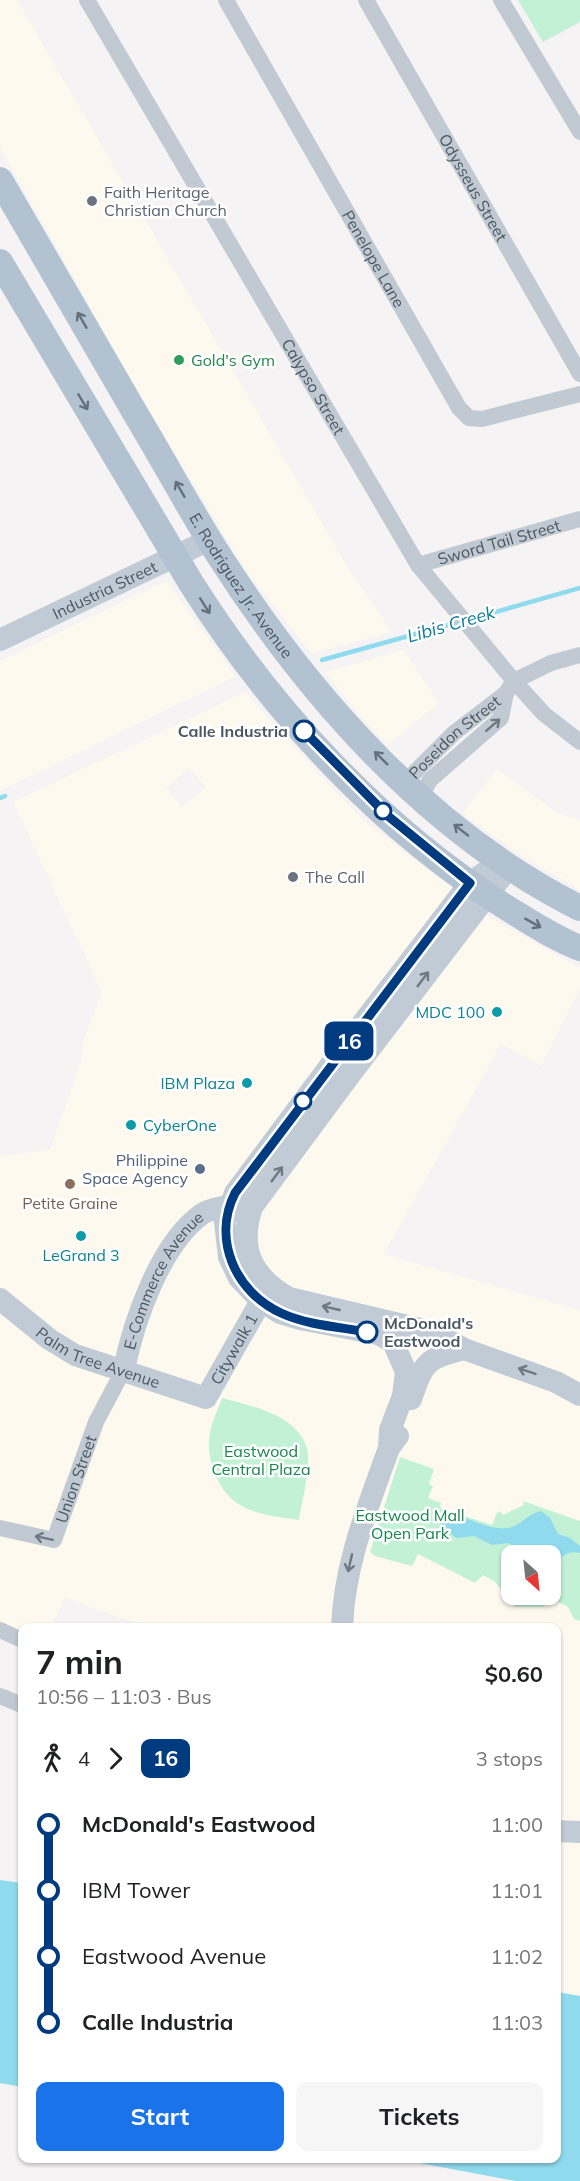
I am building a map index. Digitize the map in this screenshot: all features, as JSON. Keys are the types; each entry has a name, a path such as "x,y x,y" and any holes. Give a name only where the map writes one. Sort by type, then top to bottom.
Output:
{"main road":[{"name":"E. Rodriguez Jr. Avenue","path":"0,180 209,540 299,669 352,730 423,798 505,864 580,908"},
{"path":"0,262 174,556 215,621 259,679 340,771 472,892 580,948"}],"street":[{"name":"Calypso Street","path":"87,0 418,565 471,627 510,687 580,742"},
{"name":"Penelope Lane","path":"226,0 459,408 469,418 482,419 580,394"},
{"name":"Odysseus Street","path":"366,0 580,374"},
{"path":"501,0 580,132"},
{"name":"Sword Tail Street","path":"418,565 580,519"},
{"name":"Industria Street","path":"0,640 209,540"},
{"name":"Poseidon Street","path":"401,779 411,776 454,733 510,687 551,663 580,655"},
{"name":"Poseidon Street","path":"423,798 424,789 430,780 501,718 510,687"},
{"path":"343,1623 347,1579 356,1538 389,1448 390,1430 406,1380 405,1364 395,1345 378,1334 300,1319 280,1313 261,1301 238,1278 229,1257 225,1222 228,1206 235,1193 340,1069 472,892 505,864"},
{"path":"340,1069 252,1207 246,1224 249,1256 258,1274 272,1288 289,1298 421,1329 464,1349 544,1376 580,1395"},
{"name":"E-Commerce Avenue","path":"124,1369 145,1300 158,1270 178,1238 203,1214 228,1206 237,1208 246,1224"},
{"name":"Palm Tree Avenue","path":"0,1299 49,1338 75,1355 124,1369 206,1398"},
{"name":"Citywalk 1","path":"206,1398 261,1301"},
{"path":"395,1345 410,1341 421,1329"},
{"path":"389,1448 399,1435 423,1367 433,1359 464,1349"},
{"name":"Union Street","path":"0,1528 54,1540 96,1422 124,1369"},
{"path":"0,1630 18,1638"},
{"path":"0,1696 18,1703"},
{"path":"561,1831 580,1832"}],"shaded area":[{"path":"0,0 17,0 350,571 392,632 311,653 251,577 234,551 144,402 0,147"},
{"path":"166,581 236,676 0,791 0,661"},
{"path":"404,650 439,703 388,745 358,714 325,672"},
{"path":"245,692 331,787 368,824 491,918 580,968 580,989 541,1066 501,1044 384,1254 580,1310 580,1996 561,1993 561,1623 135,1623 65,1598 53,1623 18,1623 18,1634 0,1626 0,1156 50,1150 81,1062 83,1042 102,992 13,802","holes":["189,768 206,787 182,807 166,788"]},
{"path":"497,769 553,810 580,821 580,890 521,855 462,814"}],"green space":[{"path":"518,0 580,0 580,22 543,42"},
{"name":"Eastwood Central Plaza","path":"222,1398 275,1415 297,1431 304,1442 308,1463 299,1520 267,1515 244,1507 230,1497 218,1481 211,1462 209,1442 212,1424"},
{"name":"Eastwood Mall Open Park","path":"400,1457 434,1469 429,1484 433,1486 428,1498 441,1503 440,1508 492,1525 497,1513 500,1511 503,1515 524,1505 523,1501 580,1521 580,1621 574,1619 568,1607 561,1604 561,1545 501,1545 501,1590 495,1582 483,1575 475,1583 418,1554 412,1566 375,1556 370,1552"},
{"name":"Eastwood Mall Open Park","path":"513,1605 547,1605 542,1607 515,1607"}],"water":[{"path":"541,1511 550,1518 558,1534 570,1538 580,1546 580,1553 569,1553 561,1557 561,1545 512,1545 508,1543 492,1545 474,1536 456,1538 440,1524 452,1513 490,1527 505,1528 516,1525"},
{"path":"0,1880 18,1882 18,2086 0,2083"},
{"path":"561,1993 580,1996 580,2181 516,2181 419,2163 561,2163"}],"waterway":[{"name":"Libis Creek","path":"467,620 580,588"},
{"name":"Libis Creek","path":"322,660 459,622"},
{"name":"Libis Creek","path":"0,798 5,796"}],"bus line":[{"name":"16","path":"304,731 340,771 388,816 470,883 332,1063 235,1193 228,1206 225,1237 229,1257 238,1278 250,1292 280,1313 367,1332"}],"place":[{"name":"Faith Heritage Christian Church","path":"92,201"},
{"name":"Gold's Gym","path":"179,360"},
{"name":"Calle Industria","path":"304,731"},
{"name":"The Call","path":"293,877"},
{"name":"MDC 100","path":"497,1012"},
{"name":"IBM Plaza","path":"247,1083"},
{"name":"CyberOne","path":"131,1125"},
{"name":"Philippine Space Agency","path":"200,1169"},
{"name":"Petite Graine","path":"70,1184"},
{"name":"LeGrand 3","path":"81,1236"},
{"name":"McDonald's Eastwood","path":"367,1332"}]}
